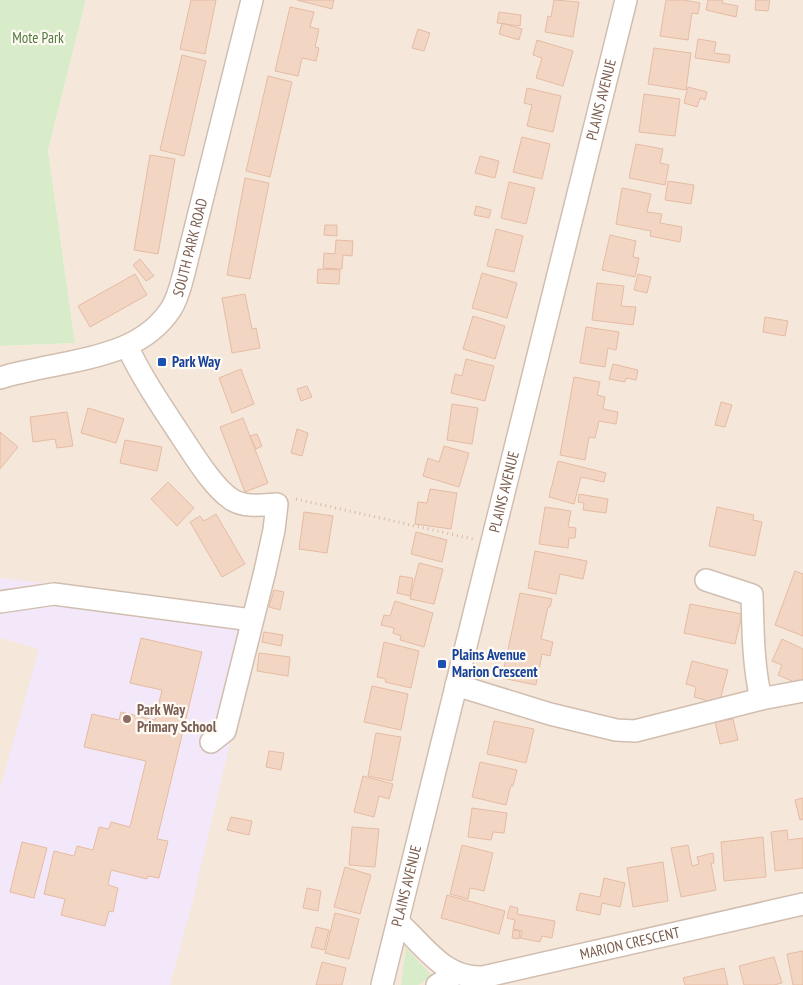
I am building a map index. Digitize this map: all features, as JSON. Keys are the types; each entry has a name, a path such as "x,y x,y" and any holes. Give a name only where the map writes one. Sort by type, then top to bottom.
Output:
{"street":[{"name":"SOUTH PARK ROAD","path":"0,378 10,374 100,356 127,346 141,339 162,321 171,308 178,293 252,0"},
{"name":"PLAINS AVENUE","path":"382,985 399,923 490,543 626,0"},
{"path":"127,346 158,401 196,459 213,481 232,500 243,505 277,504 274,530 225,731 211,742"},
{"path":"706,580 752,595 754,647 761,699"},
{"path":"0,602 54,594 252,620"},
{"path":"456,685 550,714 616,730 634,731 803,690"},
{"name":"MARION CRESCENT","path":"456,974 483,977 803,904"},
{"path":"399,923 440,962 456,974 437,985"}],"path":[{"path":"277,504 296,499 490,543"}],"shaded area":[{"path":"86,0 803,0 803,985 0,985 0,346 75,343 48,150"},
{"name":"Park Way Primary School","path":"270,573 193,900 170,985 0,985 0,789 39,649 0,638 0,578 250,607"}],"green space":[{"name":"Mote Park","path":"0,0 86,0 48,150 75,343 0,346"},
{"path":"406,948 432,976 418,985 401,985"}],"building":[{"path":"191,0 216,0 205,54 180,49"},
{"path":"297,0 334,0 332,9"},
{"path":"554,0 579,2 573,37 545,32 548,16 551,17"},
{"path":"666,0 684,0 700,3 698,14 692,13 688,40 660,36"},
{"path":"708,0 723,0 722,3 738,6 736,17 706,10"},
{"path":"756,0 770,0 768,11 755,10"},
{"path":"290,7 314,12 310,27 319,29 315,47 319,48 316,61 302,58 298,76 275,71"},
{"path":"499,12 521,15 520,26 497,23"},
{"path":"502,23 522,29 519,40 499,34"},
{"path":"418,29 430,33 424,51 412,48"},
{"path":"698,39 716,42 714,53 730,55 729,63 695,58"},
{"path":"537,40 573,51 563,86 536,78 542,58 533,55"},
{"path":"654,48 691,53 686,90 648,84"},
{"path":"182,55 206,61 184,156 160,150"},
{"path":"268,76 292,82 270,177 246,171"},
{"path":"688,87 707,92 705,100 700,98 697,107 684,103"},
{"path":"527,88 561,96 553,132 527,126 532,105 524,103"},
{"path":"644,94 680,99 675,136 639,132"},
{"path":"522,137 550,144 542,179 513,172"},
{"path":"636,144 663,149 660,163 669,165 665,185 629,178"},
{"path":"150,155 175,159 158,254 134,250"},
{"path":"480,156 499,161 495,178 475,173"},
{"path":"245,178 269,183 250,279 227,275"},
{"path":"668,181 694,185 691,204 665,200"},
{"path":"509,182 535,188 526,224 501,218"},
{"path":"622,188 651,194 647,212 662,214 660,223 682,227 680,242 650,236 651,231 616,224"},
{"path":"476,206 491,210 489,218 474,215"},
{"path":"325,225 337,225 337,236 324,235"},
{"path":"496,229 523,236 514,272 487,266"},
{"path":"610,235 636,241 633,257 639,258 635,277 602,270"},
{"path":"336,240 353,241 352,256 343,255 342,269 323,268 324,253 335,254"},
{"path":"140,259 154,276 146,281 133,265"},
{"path":"318,269 340,270 339,284 317,283"},
{"path":"482,273 517,283 507,318 472,308"},
{"path":"135,274 147,295 90,327 78,306"},
{"path":"638,274 651,277 647,293 634,290"},
{"path":"597,283 624,286 621,306 636,307 633,325 592,320"},
{"path":"245,294 252,329 256,328 260,348 232,353 222,298"},
{"path":"473,316 505,326 495,359 463,349"},
{"path":"765,317 788,321 785,336 763,332"},
{"path":"586,327 619,332 616,350 608,348 605,367 580,363"},
{"path":"466,359 494,366 485,401 451,393 455,374 462,376"},
{"path":"613,364 638,370 636,380 626,378 625,382 609,379"},
{"path":"241,369 254,404 232,413 219,378"},
{"path":"574,377 600,382 597,395 605,397 603,409 618,412 616,424 599,421 595,438 589,437 585,460 560,455"},
{"path":"307,386 312,397 301,401 297,389"},
{"path":"721,402 732,405 725,427 715,425"},
{"path":"452,404 478,408 472,444 447,440"},
{"path":"88,408 124,419 116,443 81,433"},
{"path":"67,412 73,446 57,448 55,439 33,442 30,417"},
{"path":"243,418 268,483 245,492 220,427"},
{"path":"297,429 308,433 302,456 291,453"},
{"path":"0,432 18,447 0,469"},
{"path":"257,434 262,446 256,449 250,436"},
{"path":"125,440 162,447 157,471 120,463"},
{"path":"444,446 469,453 459,487 423,476 428,458 439,462"},
{"path":"558,461 606,473 604,482 581,477 574,504 549,497"},
{"path":"168,482 194,508 177,526 151,499"},
{"path":"430,489 457,493 451,529 415,524 418,502 427,503"},
{"path":"579,494 608,499 606,513 583,510 584,503 578,502"},
{"path":"545,507 571,511 568,527 576,528 575,538 569,538 568,548 539,544"},
{"path":"717,507 754,515 753,520 762,522 755,556 709,546"},
{"path":"304,512 333,516 327,553 299,549"},
{"path":"216,514 245,564 222,577 190,522 200,516 204,521"},
{"path":"416,532 447,540 442,562 411,554"},
{"path":"535,551 587,561 583,579 560,574 556,594 528,588"},
{"path":"419,563 443,569 434,604 410,599"},
{"path":"795,571 803,574 803,636 775,625"},
{"path":"400,576 413,578 410,596 397,593"},
{"path":"274,590 284,592 280,610 269,607"},
{"path":"520,593 552,599 550,607 548,607 541,639 553,642 550,656 542,654 536,685 502,678"},
{"path":"395,601 433,613 424,647 400,640 401,636 393,633 394,628 381,625 384,615 390,616"},
{"path":"690,604 742,614 735,644 684,633"},
{"path":"264,632 283,635 281,646 262,642"},
{"path":"141,638 202,652 157,839 168,841 159,878 148,876 147,879 111,870 108,885 118,888 113,912 109,911 105,926 61,915 65,899 44,894 54,851 74,856 77,846 93,850 99,827 109,829 111,822 130,827 146,761 84,747 92,714 119,720 121,712 155,720 162,690 130,683"},
{"path":"782,639 803,649 803,682 801,685 778,675 782,665 772,661"},
{"path":"384,642 419,651 411,688 385,682 386,679 377,677"},
{"path":"259,653 290,657 288,676 257,671"},
{"path":"692,661 728,670 719,704 694,697 696,687 686,684"},
{"path":"372,686 408,694 401,730 364,722"},
{"path":"733,719 738,740 720,744 715,722"},
{"path":"494,721 534,729 526,763 487,754"},
{"path":"376,733 401,737 392,781 368,776"},
{"path":"269,751 284,753 281,770 266,767"},
{"path":"480,762 517,770 506,805 472,797"},
{"path":"363,776 393,784 389,799 379,796 374,817 354,812"},
{"path":"803,798 803,819 800,820 795,800"},
{"path":"472,808 507,813 504,833 493,832 491,840 468,837"},
{"path":"231,817 252,821 249,835 227,830"},
{"path":"352,827 379,829 375,867 349,865"},
{"path":"787,830 788,840 803,838 803,868 775,871 771,832"},
{"path":"763,837 766,877 724,881 721,842"},
{"path":"22,842 47,848 34,898 10,892"},
{"path":"462,845 493,853 484,891 470,888 468,899 450,894"},
{"path":"688,845 692,866 699,864 697,857 713,853 714,863 711,863 716,890 681,897 671,848"},
{"path":"663,862 668,901 633,907 627,868"},
{"path":"345,867 371,875 360,914 334,907"},
{"path":"604,878 625,883 620,907 602,903 600,915 576,910 580,893 600,897"},
{"path":"307,888 321,891 318,911 303,908"},
{"path":"447,895 505,911 499,934 441,918"},
{"path":"510,906 518,908 517,914 555,921 552,938 542,936 540,942 520,938 522,931 513,929 515,920 507,918"},
{"path":"335,913 359,919 349,959 325,953"},
{"path":"316,927 329,930 324,950 311,947"},
{"path":"513,930 520,931 519,939 512,938"},
{"path":"803,951 803,985 793,985 787,954"},
{"path":"774,957 782,983 774,985 744,985 739,966"},
{"path":"322,962 346,968 342,985 316,985"},
{"path":"724,968 728,985 685,985 683,978"}],"place":[{"name":"Park Way","path":"162,362"},
{"name":"Plains Avenue Marion Crescent","path":"442,664"},
{"name":"Park Way Primary School","path":"127,719"}]}
